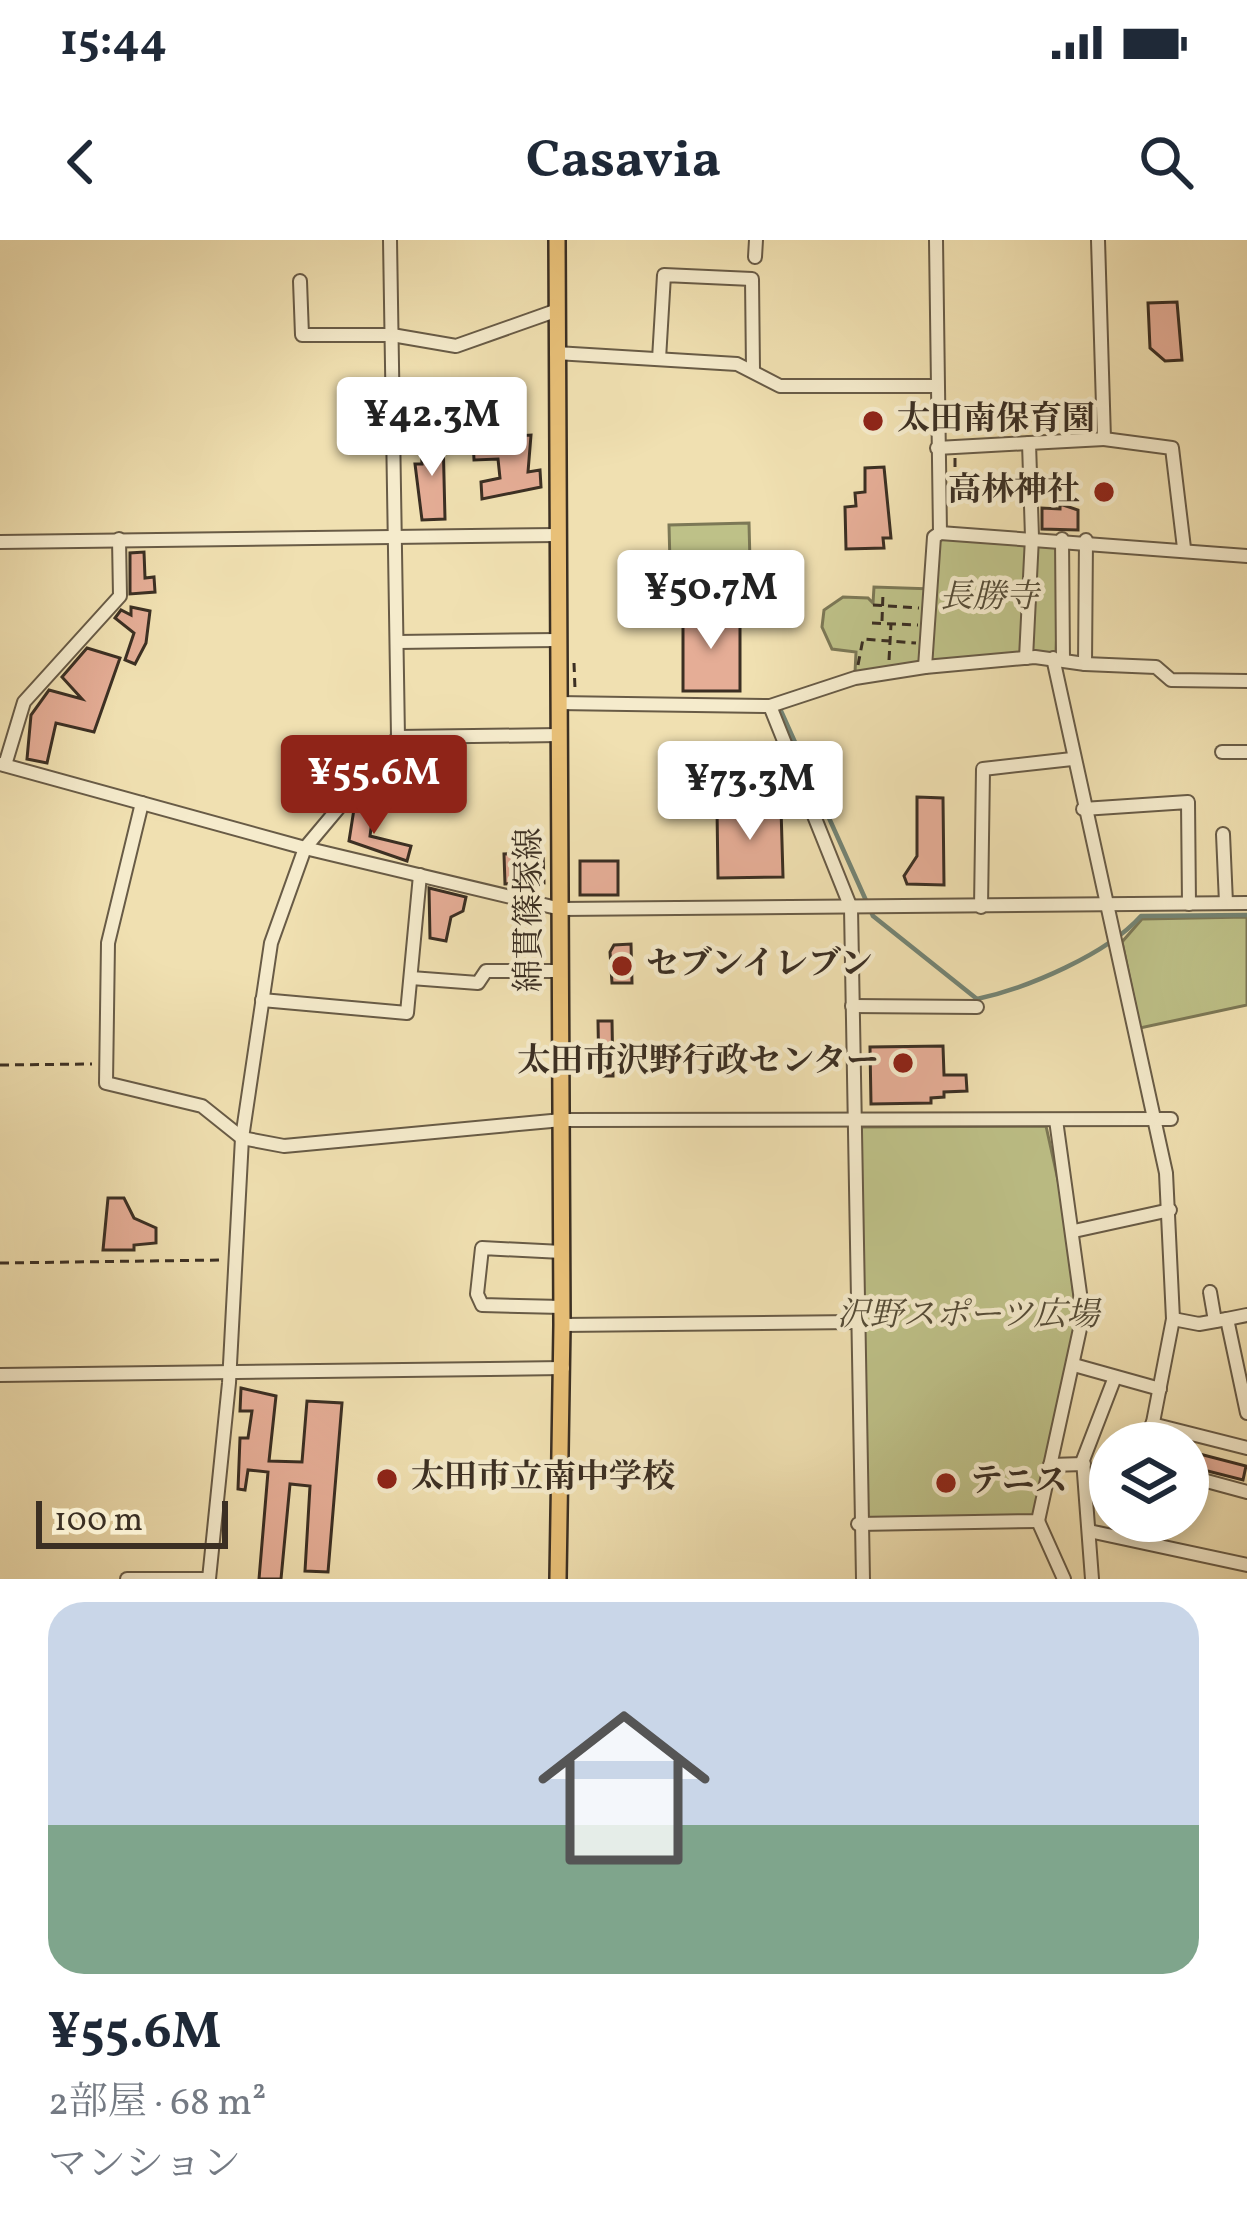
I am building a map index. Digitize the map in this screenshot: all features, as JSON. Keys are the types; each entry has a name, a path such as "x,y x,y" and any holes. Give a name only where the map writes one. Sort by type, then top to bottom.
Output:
{"main road":[{"name":"綿貫篠塚線","path":"556,240 562,1120 558,1579"}],"street":[{"path":"128,1579 209,1579 229,1371 242,1138 271,943 305,848 398,737 390,240"},
{"path":"755,257 756,240"},
{"path":"936,240 940,533"},
{"path":"1098,240 1105,439"},
{"path":"659,359 664,275 752,279 753,370"},
{"path":"300,281 302,335 392,335 456,346 555,311"},
{"path":"556,353 753,370 780,386 937,386"},
{"path":"937,448 1105,439 1172,448 1184,548"},
{"path":"1027,658 1032,537 1029,443"},
{"path":"926,667 934,537 940,533 1086,540 1247,556"},
{"path":"0,542 557,535"},
{"path":"118,539 120,596 24,702 2,765 305,848 561,909 1247,903"},
{"path":"1062,539 1058,659 1072,759 1111,905 1170,1210 1173,1319 1152,1422"},
{"path":"1085,664 1086,540"},
{"path":"397,642 558,640"},
{"path":"559,703 770,706 854,678 1027,658 1156,667 1171,680 1247,681"},
{"path":"770,706 851,908 862,1579"},
{"path":"398,737 559,735"},
{"path":"1222,752 1247,752"},
{"path":"981,907 982,769 1072,759"},
{"path":"1083,809 1188,802 1189,904"},
{"path":"142,803 108,943 105,1064 109,1086 202,1106 242,1138 284,1146 562,1120 1056,1120 1154,1115"},
{"path":"1223,834 1226,903"},
{"path":"262,1000 407,1013 420,875"},
{"path":"411,978 478,983 486,971 561,971"},
{"path":"852,1006 976,1007"},
{"path":"1154,1115 1159,1121 1171,1119"},
{"path":"1056,1120 1083,1315 1038,1521 1064,1579"},
{"path":"1074,1232 1170,1210"},
{"path":"562,1252 482,1248 478,1294 482,1305 562,1307"},
{"path":"1210,1292 1247,1413"},
{"path":"1173,1319 1247,1315"},
{"path":"562,1325 855,1322"},
{"path":"1074,1365 1160,1389"},
{"path":"0,1375 562,1368"},
{"path":"1089,1531 1084,1464 1115,1377"},
{"path":"1209,1438 1247,1448"},
{"path":"1051,1466 1084,1464"},
{"path":"1209,1482 1247,1492"},
{"path":"858,1524 1038,1521"},
{"path":"1090,1542 1092,1579"},
{"path":"1140,1542 1247,1565"}],"path":[{"path":"882,623 883,593"},
{"path":"873,605 929,608"},
{"path":"872,623 928,626"},
{"path":"889,668 891,624"},
{"path":"858,673 863,639 927,644"},
{"path":"0,1065 105,1064"},
{"path":"0,1263 234,1259"}],"green space":[{"path":"749,523 751,601 671,602 669,525"},
{"name":"長勝寺","path":"945,537 1060,543 1056,654 855,673 856,652 832,649 822,627 824,610 843,597 868,598 873,603 874,587 933,589 936,544"},
{"path":"1247,917 1247,1005 1140,1028 1122,942 1142,919"},
{"name":"沢野スポーツ広場","path":"1046,1126 1065,1212 1077,1324 1034,1516 862,1518 856,1127"}],"building":[{"path":"1177,302 1182,360 1165,361 1150,348 1148,303"},
{"path":"531,435 528,472 540,470 541,487 482,499 481,482 500,478 498,459 474,460 473,439"},
{"path":"421,436 443,436 445,519 422,520 415,464 422,464"},
{"name":"長勝寺","path":"884,467 891,538 883,538 884,548 846,549 845,507 856,506 855,493 865,492 865,468"},
{"path":"1060,504 1078,510 1078,530 1042,529 1042,508 1060,509"},
{"path":"144,552 145,578 154,577 155,592 130,594 130,553"},
{"path":"131,607 150,611 146,643 135,664 125,660 134,633 115,618 121,610 131,615"},
{"path":"683,612 734,612 734,619 740,619 740,691 683,691"},
{"path":"87,648 120,658 94,732 56,723 47,763 27,759 31,715 49,690 82,699 62,677"},
{"path":"917,797 943,798 944,885 907,884 904,876 917,856"},
{"path":"781,808 783,877 718,878 717,809"},
{"path":"354,809 373,813 370,836 411,846 407,861 349,841"},
{"path":"543,853 544,883 505,884 504,854"},
{"path":"580,861 618,861 618,895 580,895"},
{"path":"429,888 466,897 463,911 451,917 446,941 430,938"},
{"path":"631,944 632,983 612,983 610,952 614,945"},
{"path":"598,1021 612,1021 613,1076 599,1076"},
{"path":"943,1046 944,1075 966,1075 967,1091 944,1092 944,1097 931,1098 931,1103 871,1104 870,1047"},
{"path":"108,1198 124,1198 134,1218 156,1228 156,1243 134,1245 134,1250 103,1250"},
{"path":"241,1388 276,1396 269,1461 302,1462 307,1401 342,1403 328,1572 305,1571 310,1486 290,1484 281,1579 259,1579 268,1472 248,1470 245,1490 238,1489 240,1438 248,1438 252,1411 240,1411"},
{"path":"1209,1456 1246,1466 1243,1480 1209,1471"}],"waterway":[{"path":"781,711 873,916 977,999 1065,968 1108,943 1141,916 1247,915"}],"place":[{"name":"太田南保育園","path":"873,421"},
{"name":"高林神社","path":"1104,492"},
{"name":"セブンイレブン","path":"622,966"},
{"name":"太田市沢野行政センター","path":"903,1063"},
{"name":"太田市立南中学校","path":"387,1479"},
{"name":"テニス","path":"946,1483"}]}
